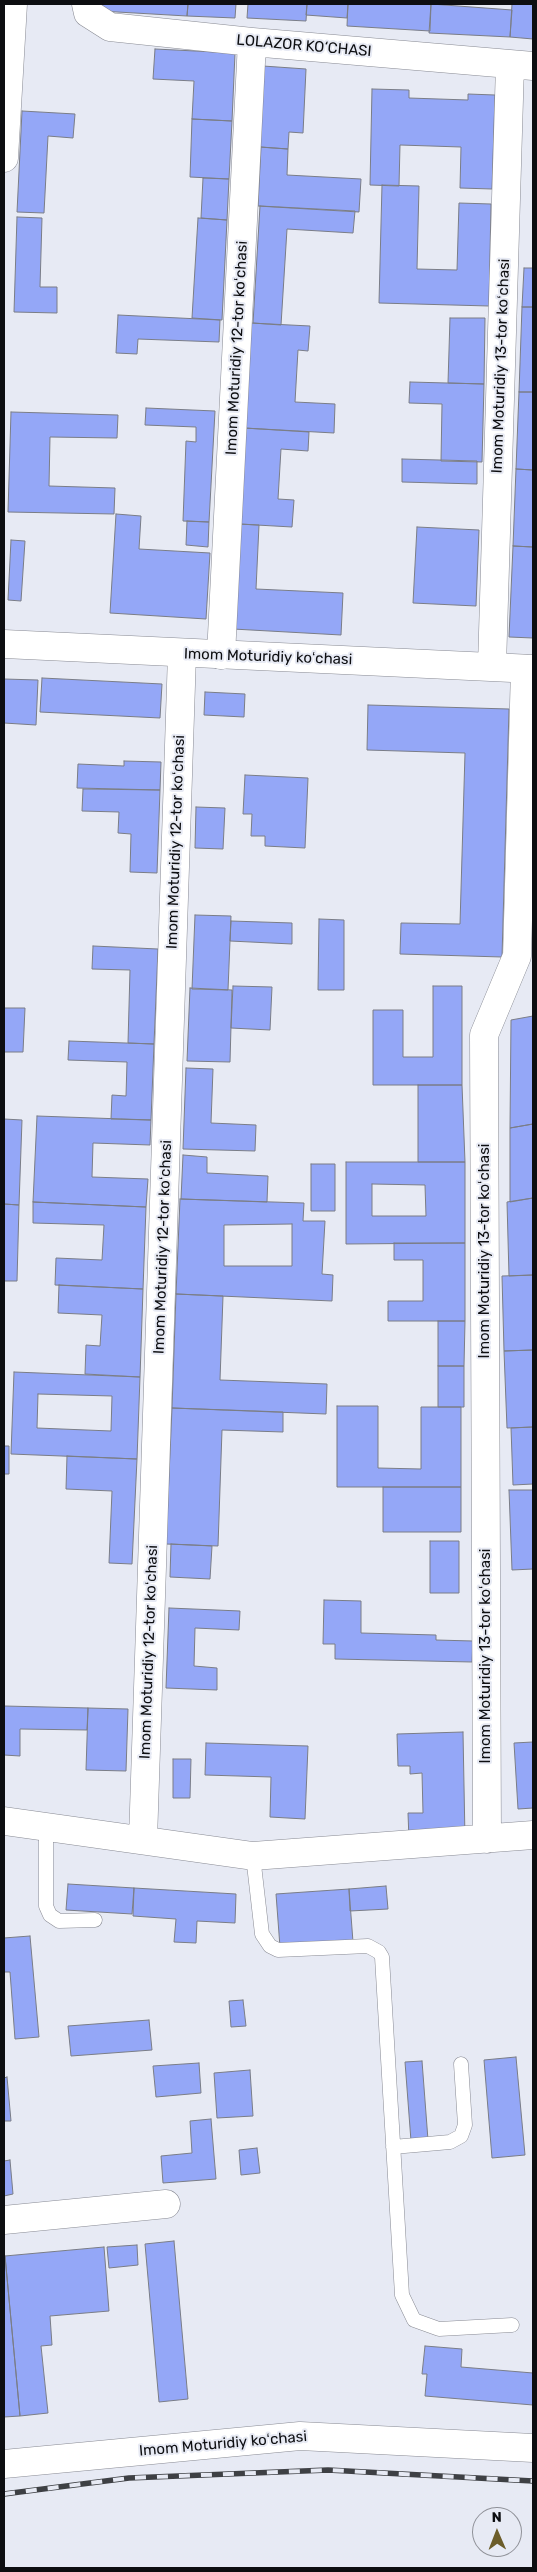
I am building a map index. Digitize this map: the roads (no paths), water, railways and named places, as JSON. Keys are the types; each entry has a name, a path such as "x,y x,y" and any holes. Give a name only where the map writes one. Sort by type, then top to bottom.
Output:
{"street":[{"path":"4,158 12,4"},
{"name":"LOLAZOR KO‘CHASI","path":"86,4 88,13 110,27 252,42 522,66"},
{"name":"Imom Moturidiy 12-tor koʻchasi","path":"221,654 252,42"},
{"name":"Imom Moturidiy 13-tor koʻchasi","path":"492,666 522,66"},
{"name":"Imom Moturidiy koʻchasi","path":"4,644 182,654 221,654 529,669"},
{"name":"Imom Moturidiy 12-tor koʻchasi","path":"143,1840 182,654"},
{"name":"Imom Moturidiy 13-tor koʻchasi","path":"487,1839 484,1035 517,956 529,669"},
{"path":"4,1821 253,1856 533,1835"},
{"path":"4,2220 166,2204"},
{"name":"Imom Moturidiy koʻchasi","path":"4,2464 300,2436 533,2448"}],"lane":[{"path":"46,1827 46,1906 50,1915 59,1921 95,1920"},
{"path":"253,1856 262,1934 270,1946 278,1950 368,1946 379,1952 382,1957 402,2294 414,2320 438,2329 512,2325"},
{"path":"393,2147 450,2142 461,2136 465,2125 461,2064"}],"railway":[{"path":"4,2494 129,2478 328,2470 533,2481"}]}
